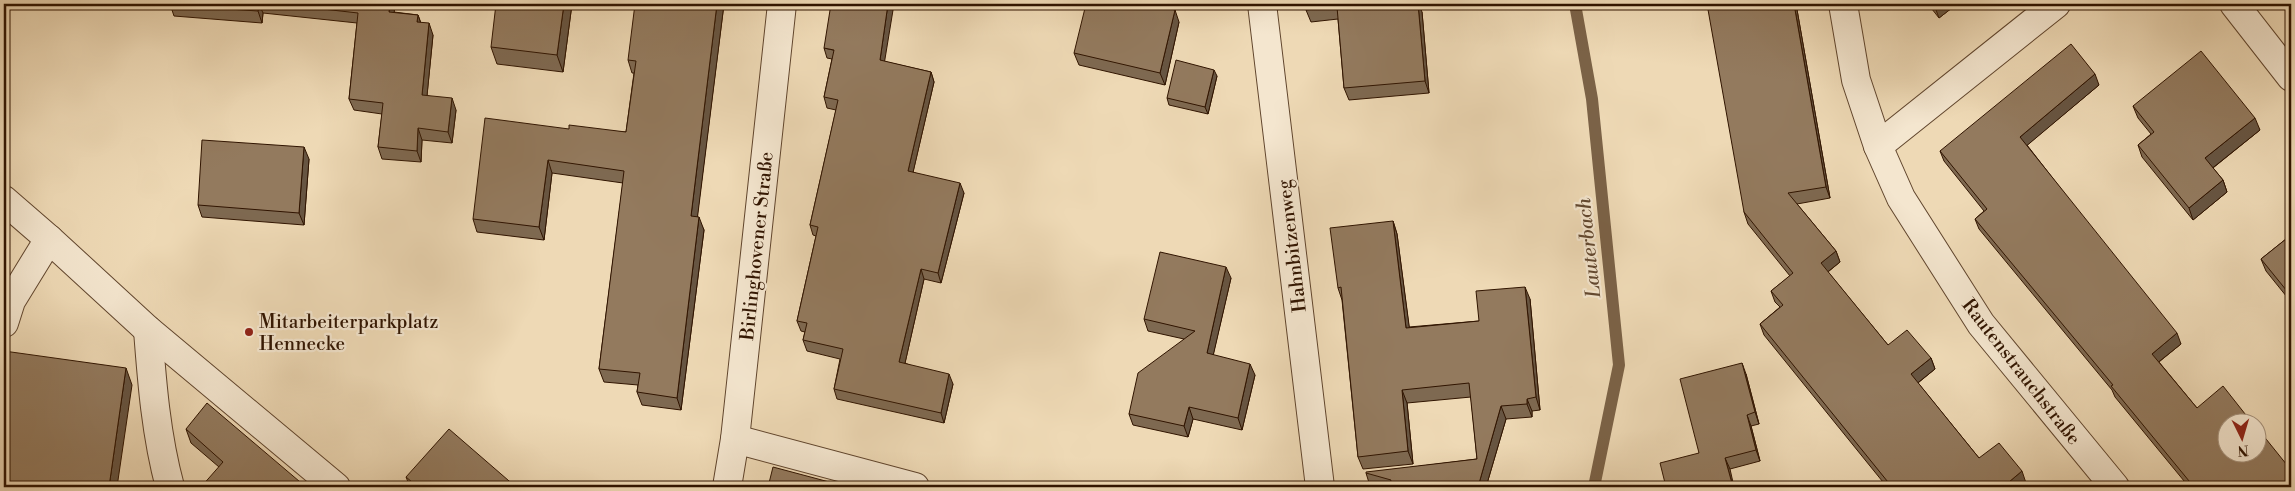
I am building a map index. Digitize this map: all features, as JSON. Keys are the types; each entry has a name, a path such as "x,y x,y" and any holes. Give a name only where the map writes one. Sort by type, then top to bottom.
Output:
{"street":[{"name":"Birlinghovener Straße","path":"726,487 735,439 782,4"},
{"name":"Hahnbitzenweg","path":"1262,4 1320,487"},
{"name":"Rautenstrauchstraße","path":"1842,4 1856,80 1878,146 1901,198 1981,324 2115,487"},
{"path":"1878,146 2056,4"},
{"path":"2234,4 2291,77"},
{"path":"4,200 148,330 336,487"},
{"path":"4,323 11,300 49,239"},
{"path":"148,330 154,407 161,454 170,487"},
{"path":"735,439 900,485"}],"building":[{"path":"258,4 258,11 170,5"},
{"path":"279,4 390,4 389,12 418,15 417,22 429,23 422,95 452,98 448,132 418,128 417,151 378,147 383,103 349,99 358,13"},
{"path":"496,4 564,4 557,55 491,47"},
{"path":"635,4 717,4 691,216 699,217 677,398 637,392 640,373 599,369 624,171 548,160 539,227 473,219 485,118 569,129 569,125 626,132 636,61 628,60"},
{"path":"831,4 888,4 880,60 931,72 908,171 960,183 938,273 921,269 899,362 949,374 941,413 834,389 843,349 803,340 807,323 797,321 818,227 810,225 838,100 824,97 834,50 824,48"},
{"path":"1086,4 1148,4 1175,10 1160,73 1074,53"},
{"path":"1306,4 1359,4 1306,10"},
{"path":"1373,4 1418,4 1425,81 1344,88 1337,7"},
{"path":"1707,4 1794,4 1826,187 1788,193 1836,251 1821,263 1888,345 1907,330 1931,358 1911,374 1979,458 1999,443 2022,471 2003,487 1892,487 1760,324 1783,305 1771,291 1793,273 1744,212"},
{"path":"2071,44 2095,74 2020,137 2177,333 2152,354 2197,408 2223,386 2245,414 2218,414 2218,464 2268,464 2268,441 2291,470 2291,487 2194,487 2111,386 2113,385 1975,219 1987,209 1940,151"},
{"path":"2201,51 2255,118 2205,158 2223,180 2189,208 2138,145 2154,132 2133,106"},
{"path":"1176,60 1214,70 1205,107 1167,98"},
{"path":"202,140 304,147 299,213 198,205"},
{"path":"1393,221 1406,328 1479,321 1476,291 1525,287 1536,397 1527,399 1527,404 1501,406 1478,487 1389,487 1391,480 1366,473 1477,459 1469,383 1402,390 1408,451 1358,457 1341,287 1338,288 1330,228"},
{"path":"2291,235 2291,296 2261,259"},
{"path":"1160,252 1226,267 1207,353 1250,364 1238,418 1189,407 1184,426 1129,414 1138,373 1195,331 1144,319"},
{"path":"4,351 126,368 109,487 4,487"},
{"path":"1742,363 1755,412 1747,415 1756,450 1725,458 1733,487 1666,487 1660,463 1699,453 1680,379"},
{"path":"207,403 306,487 201,487 223,462 186,429"},
{"path":"449,429 516,487 418,487 406,477"},
{"path":"773,467 848,487 768,487"}],"waterway":[{"name":"Lauterbach","path":"1575,4 1592,99 1619,365 1594,487"}],"place":[{"name":"Mitarbeiterparkplatz Hennecke","path":"249,332"}]}
